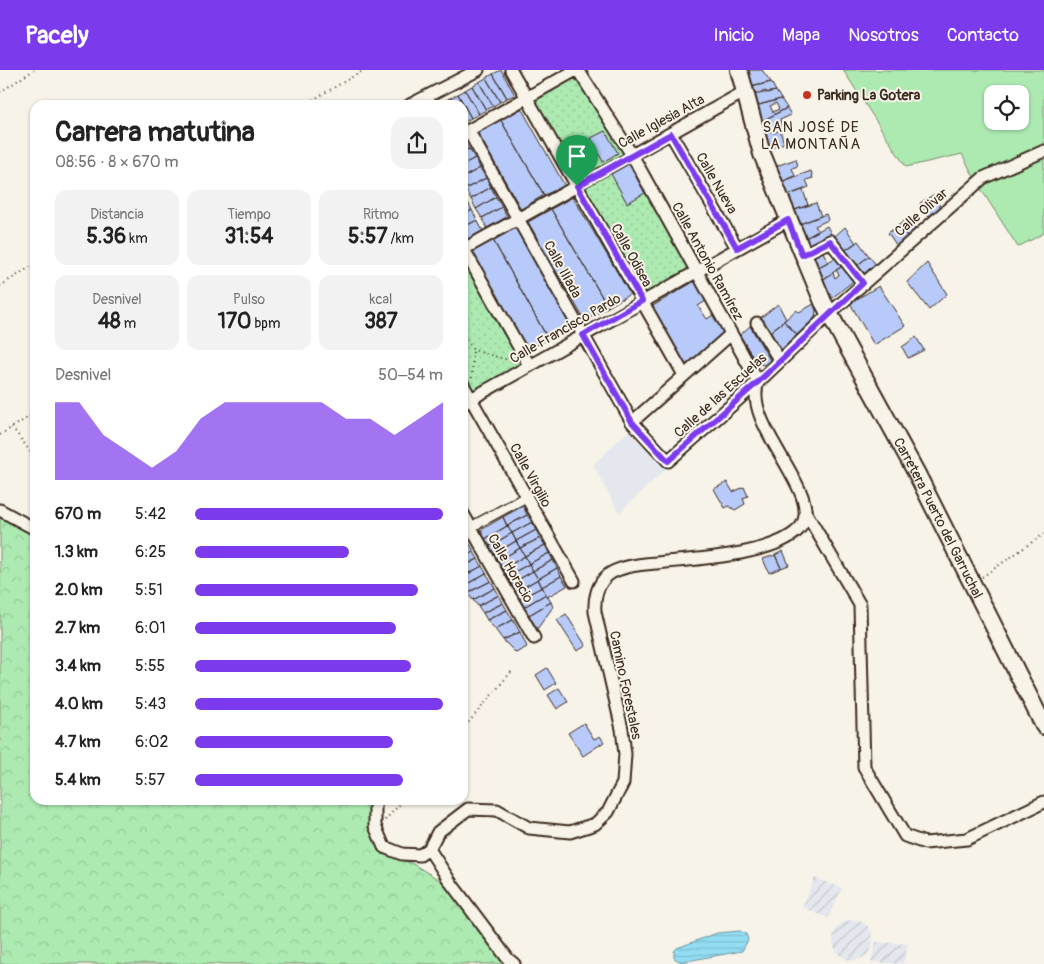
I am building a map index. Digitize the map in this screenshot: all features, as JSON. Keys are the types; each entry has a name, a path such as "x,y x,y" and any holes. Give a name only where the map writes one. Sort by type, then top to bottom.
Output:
{"main road":[{"name":"Carretera Puerto del Garruchal","path":"739,70 762,154 802,255 829,314 918,474 1044,726"}],"street":[{"path":"420,100 478,70"},
{"name":"Calle Odisea","path":"511,70 684,375"},
{"path":"468,131 577,70"},
{"name":"Calle Antonio Ramírez","path":"577,70 632,155 758,382"},
{"name":"Calle Iglesia Alta","path":"468,246 744,92"},
{"name":"Calle Nueva","path":"671,134 737,248"},
{"name":"Calle Ilíada","path":"468,135 518,219 632,422"},
{"name":"Calle Olivar","path":"829,314 983,178 1044,151"},
{"name":"Calle Francisco Pardo","path":"468,400 696,270 788,220"},
{"path":"802,255 830,241 863,283"},
{"path":"468,258 529,366"},
{"name":"Calle de las Escuelas","path":"632,422 668,461 758,382 829,314"},
{"path":"757,323 780,361"},
{"path":"632,422 731,334"},
{"path":"758,382 755,394 757,408 768,433 802,494 806,513 860,605 864,767 905,836 925,843 967,840 1044,802"},
{"name":"Calle Virgilio","path":"468,403 526,497 574,581"},
{"path":"471,527 526,497"},
{"path":"0,510 30,526"},
{"name":"Camino Forestales","path":"429,849 438,832 468,809 497,810 529,828 570,832 595,824 608,812 623,783 625,754 622,729 595,612 594,601 603,581 609,574 636,565 741,553 762,547 795,533 800,529 806,513"},
{"name":"Calle Horacio","path":"468,522 534,638"},
{"path":"375,805 375,819 384,847 402,854 420,856 429,849 450,883 508,959 514,964"}],"path":[{"path":"0,92 34,70"},
{"path":"313,100 364,70"},
{"path":"0,286 30,267"},
{"path":"468,341 473,350 468,392"},
{"path":"473,350 529,366"},
{"path":"0,434 30,415"},
{"path":"12,427 30,451"},
{"path":"972,584 1044,534"},
{"path":"468,723 512,671"},
{"path":"375,819 386,820 400,805"}],"shaded area":[{"path":"628,431 666,469 619,513 593,465"},
{"path":"815,878 842,888 828,918 802,907"},
{"path":"857,920 864,923 870,929 873,940 872,948 864,957 857,960 849,960 842,957 834,948 833,936 836,929 845,921"},
{"path":"876,942 908,944 903,964 871,962"}],"green space":[{"path":"576,70 696,270 641,301 526,97"},
{"path":"843,70 1044,70 1044,233 1018,247 977,183 962,154 906,167"},
{"path":"468,260 529,365 471,399 468,393"},
{"path":"0,518 30,533 30,805 369,805 374,835 389,855 413,864 441,881 511,964 0,964"}],"water":[{"path":"740,931 746,934 748,940 742,951 681,962 674,958 674,951 677,948 717,933"}],"building":[{"path":"501,70 515,95 507,98 493,74"},
{"path":"746,70 762,70 771,82 751,87"},
{"path":"493,74 507,98 500,102 486,78"},
{"path":"486,78 500,102 493,106 479,82"},
{"path":"479,82 493,106 486,110 472,86"},
{"path":"771,82 776,91 752,95 751,87"},
{"path":"472,86 486,110 479,114 465,90"},
{"path":"465,90 479,114 471,118 468,112 468,100 461,100 458,94"},
{"path":"766,91 767,93 776,91 781,99 755,106 752,95"},
{"path":"458,94 461,100 451,100 450,98"},
{"path":"781,99 787,108 760,122 755,106","holes":["776,103 779,109 773,112 770,106"]},
{"path":"520,106 565,186 544,195 499,117"},
{"path":"787,108 791,115 780,120 782,125 765,134 760,122"},
{"path":"499,117 544,195 521,209 476,130"},
{"path":"780,130 784,143 769,149 765,134"},
{"path":"605,131 618,153 603,162 591,138"},
{"path":"468,149 475,158 468,162"},
{"path":"475,158 480,168 468,175 468,162"},
{"path":"796,159 798,166 792,168 795,176 781,182 776,166"},
{"path":"629,164 645,193 627,203 611,174"},
{"path":"480,168 486,178 468,187 468,175"},
{"path":"811,171 813,178 806,180 809,187 786,196 781,182"},
{"path":"486,178 491,187 471,199 468,194 468,187"},
{"path":"491,187 496,197 476,209 471,199"},
{"path":"803,190 808,205 792,211 786,196"},
{"path":"933,195 941,208 929,216 920,203"},
{"path":"496,197 502,207 482,218 476,209"},
{"path":"573,197 630,294 608,307 551,209"},
{"path":"468,203 472,210 468,212"},
{"path":"816,203 821,216 797,225 792,211"},
{"path":"502,207 507,217 487,228 482,218"},
{"path":"551,209 608,307 585,321 528,222"},
{"path":"472,210 477,220 468,225 468,212"},
{"path":"826,214 828,220 815,226 818,231 802,240 797,225"},
{"path":"907,219 916,231 908,237 899,225"},
{"path":"477,220 483,231 468,239 468,225"},
{"path":"899,225 908,237 897,246 888,233"},
{"path":"827,226 832,236 807,249 802,240"},
{"path":"516,227 571,326 548,339 493,240"},
{"path":"845,227 856,243 844,251 834,237"},
{"path":"493,240 548,339 525,351 472,252"},
{"path":"858,241 869,256 855,267 844,251"},
{"path":"822,250 828,262 815,269 809,257"},
{"path":"869,256 877,266 863,277 855,267"},
{"path":"837,257 844,265 822,280 815,269"},
{"path":"927,263 947,294 929,310 907,282"},
{"path":"844,265 856,279 832,298 822,280 833,273 835,278 839,275 836,270"},
{"path":"695,281 706,301 698,306 707,319 713,315 724,332 686,367 651,307"},
{"path":"879,286 905,326 874,345 850,303"},
{"path":"778,304 786,319 767,334 759,319"},
{"path":"814,304 815,318 798,336 784,321 796,310 799,312"},
{"path":"784,321 798,336 778,353 767,334"},
{"path":"750,326 770,360 764,365 756,363 740,335"},
{"path":"916,337 924,350 908,358 902,347"},
{"path":"727,482 733,492 744,487 748,496 743,498 745,504 735,510 729,506 725,508 714,489"},
{"path":"523,506 527,515 507,526 503,517"},
{"path":"527,515 532,522 512,533 507,526"},
{"path":"503,517 507,526 485,539 481,530"},
{"path":"532,522 536,530 516,541 512,533"},
{"path":"507,526 512,533 490,546 485,539"},
{"path":"536,530 540,538 520,548 516,541"},
{"path":"512,533 516,541 494,554 490,546"},
{"path":"540,538 545,545 525,556 520,548"},
{"path":"516,541 520,548 498,561 494,554"},
{"path":"468,542 474,552 468,555"},
{"path":"545,545 549,553 529,564 525,556"},
{"path":"520,548 525,556 503,569 498,561"},
{"path":"783,551 789,565 781,568 775,555"},
{"path":"474,552 478,559 468,564 468,555"},
{"path":"549,553 553,560 533,571 529,564"},
{"path":"775,555 781,568 769,573 763,559"},
{"path":"525,556 529,564 507,576 503,569"},
{"path":"478,559 482,566 468,574 468,564"},
{"path":"553,560 557,568 538,579 533,571"},
{"path":"529,564 533,571 511,584 507,576"},
{"path":"482,566 486,573 468,584 468,574"},
{"path":"557,568 561,576 542,587 538,579"},
{"path":"533,571 538,579 515,592 511,584"},
{"path":"486,573 491,581 468,592 468,584"},
{"path":"561,576 567,586 547,597 542,587"},
{"path":"538,579 542,587 520,599 515,592"},
{"path":"491,581 495,588 473,600 468,592"},
{"path":"542,587 546,594 524,607 520,599"},
{"path":"495,588 499,595 478,606 473,600"},
{"path":"546,594 551,602 529,615 524,607"},
{"path":"499,595 503,603 483,613 478,606"},
{"path":"551,602 553,607 537,629 529,615"},
{"path":"503,603 507,610 487,620 483,613"},
{"path":"507,610 513,620 495,629 487,620"},
{"path":"566,614 586,646 577,651 557,620"},
{"path":"513,620 520,632 503,640 495,629"},
{"path":"520,632 527,647 516,653 503,640"},
{"path":"547,668 556,683 545,690 536,675"},
{"path":"559,688 568,702 557,709 548,695"},
{"path":"584,723 594,739 600,736 604,742 583,756 568,733"}],"place":[{"name":"Parking La Gotera","path":"807,95"}],"district":[{"name":"SAN JOSÉ DE LA MONTAÑA","path":"811,136"}],"route":[{"path":"671,134 737,248 788,220 802,255 830,241 863,283 758,382 668,461 632,422 583,335 642,301 577,186 671,134"}]}
